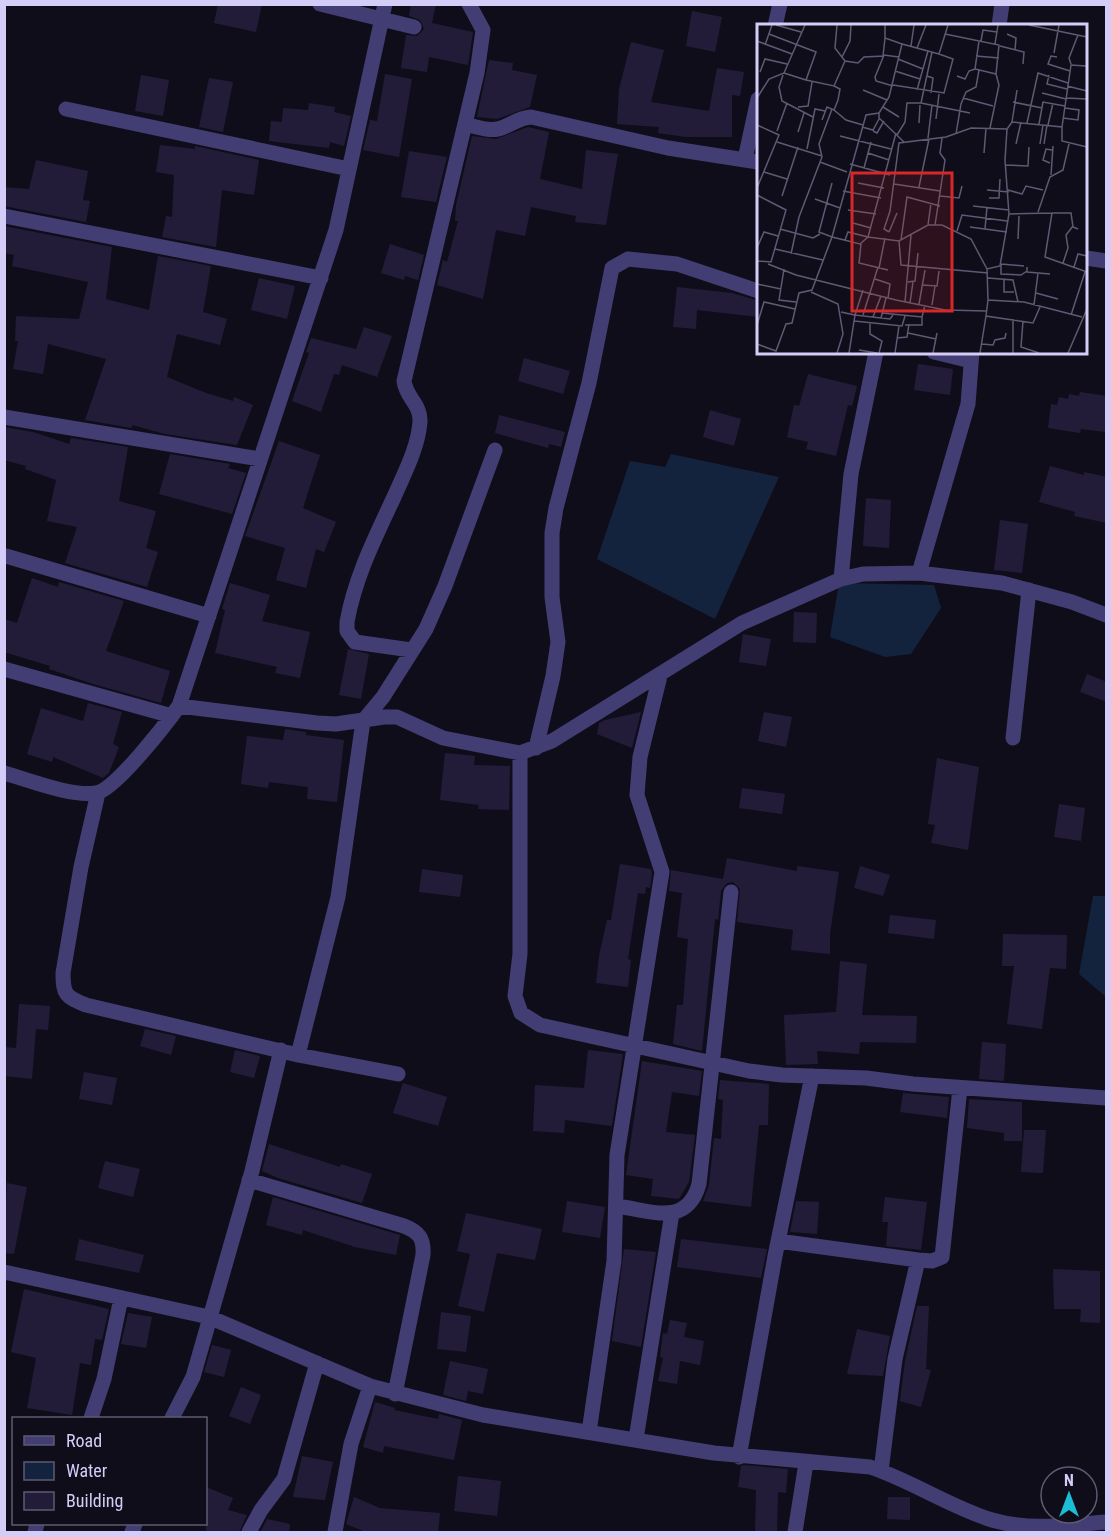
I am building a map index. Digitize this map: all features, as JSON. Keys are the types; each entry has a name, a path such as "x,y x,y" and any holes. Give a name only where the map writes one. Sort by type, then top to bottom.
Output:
{"street":[{"path":"320,4 414,27"},
{"path":"4,773 58,788 98,793 109,786 138,756 176,711 321,278 349,169 385,4"},
{"path":"411,650 355,642 347,631 347,622 360,571 415,446 420,422 419,411 405,390 405,373 435,260 477,73 483,30 469,4"},
{"path":"775,24 780,4"},
{"path":"999,24 1002,4"},
{"path":"66,109 349,169"},
{"path":"465,124 482,129 503,128 522,117 531,117 668,148 752,161 757,117"},
{"path":"4,216 321,278"},
{"path":"1087,258 1107,261"},
{"path":"536,748 553,676 558,642 550,559 554,516 589,383 612,268 628,259 677,264 757,290"},
{"path":"841,579 851,474 876,354"},
{"path":"919,573 968,404 972,357 949,354"},
{"path":"4,417 260,459"},
{"path":"298,1055 338,897 363,721 378,704 426,629 445,586 495,450"},
{"path":"6,556 209,616"},
{"path":"4,669 176,711 316,723 363,721 384,717 404,719 443,738 520,753 536,748 660,676 742,623 841,579 882,572 919,573 1002,582 1107,615"},
{"path":"1012,738 1029,590"},
{"path":"589,1432 614,1261 617,1155 662,872 643,821 637,795 637,776 660,676"},
{"path":"520,753 518,898 520,954 515,996 521,1013 540,1025 749,1071 866,1078 960,1088 1107,1098"},
{"path":"98,793 81,867 63,973 63,990 70,998 86,1005 298,1055 398,1074"},
{"path":"617,1206 672,1213 685,1209 694,1200 699,1184 731,892"},
{"path":"173,1417 193,1377 249,1180 281,1050"},
{"path":"739,1456 778,1241 812,1076"},
{"path":"778,1241 918,1260 932,1261 942,1257 945,1246 960,1088"},
{"path":"249,1180 404,1226 417,1231 422,1238 423,1255 395,1394"},
{"path":"636,1440 672,1213"},
{"path":"881,1471 895,1359 918,1260"},
{"path":"4,1272 209,1317 370,1386 483,1415 739,1456 806,1463 849,1463 881,1471 992,1520 1035,1528 1107,1522"},
{"path":"92,1417 104,1379 121,1298"},
{"path":"249,1533 261,1510 284,1479 316,1363"},
{"path":"335,1533 351,1444 370,1386"},
{"path":"795,1533 806,1463"}],"water":[{"path":"671,454 779,477 715,619 597,559 630,461 665,467"},
{"path":"839,583 934,585 941,608 911,654 885,657 830,637"},
{"path":"1093,896 1106,896 1106,997 1079,974"}],"building":[{"path":"218,4 262,4 256,32 214,23"},
{"path":"411,4 436,4 432,23 473,32 468,65 429,57 427,72 401,68 406,35 417,36 424,29 420,20 409,16"},
{"path":"692,11 722,17 715,52 686,46"},
{"path":"631,42 664,50 651,102 709,111 717,68 744,72 740,96 732,95 732,137 686,137 658,133 659,127 617,124 619,89"},
{"path":"489,60 513,63 512,70 537,75 530,107 497,119 477,117"},
{"path":"385,74 412,79 399,157 363,150 370,120 377,121"},
{"path":"141,75 169,80 163,116 135,111"},
{"path":"209,78 233,82 223,132 199,127"},
{"path":"309,103 335,107 334,112 351,116 344,146 330,142 329,148 269,141 271,121 282,122 283,108 308,110"},
{"path":"528,127 549,132 540,179 582,189 586,150 618,154 606,225 575,222 576,216 531,207 525,236 496,230 483,299 437,285 443,260 447,262 458,221 455,221 456,205 472,136 496,139"},
{"path":"160,145 195,149 195,146 259,160 254,195 222,190 216,247 162,237 166,216 172,217 174,175 156,172"},
{"path":"409,151 447,157 436,202 401,197"},
{"path":"36,160 88,171 83,200 90,201 86,222 4,206 4,187 29,189"},
{"path":"4,226 112,247 106,299 149,310 158,256 211,266 203,312 227,319 220,345 177,334 167,377 206,393 233,401 234,397 253,405 237,445 165,434 132,425 132,428 85,420 106,359 48,344 43,374 13,369 18,341 15,341 16,316 79,319 88,282 12,266 14,255 4,253"},
{"path":"390,244 424,255 418,280 405,276 404,280 381,273"},
{"path":"259,278 295,286 287,319 251,310"},
{"path":"677,287 732,293 757,300 757,317 697,310 696,329 673,327"},
{"path":"364,327 392,336 377,377 342,365 339,375 334,374 321,412 292,401 309,353 306,352 311,338 356,349"},
{"path":"524,358 570,371 563,394 518,381"},
{"path":"918,364 953,369 950,395 914,390"},
{"path":"808,374 857,386 852,406 848,405 836,456 806,449 808,442 787,437 794,405 799,406"},
{"path":"1080,392 1107,396 1105,432 1081,429 1080,433 1048,428 1051,404 1057,405 1059,397 1068,399 1069,394 1079,396"},
{"path":"710,410 741,419 734,446 703,437"},
{"path":"499,415 565,432 561,447 549,444 548,448 495,433"},
{"path":"4,427 33,432 69,444 71,438 128,447 119,501 156,511 146,548 158,552 147,587 65,563 77,527 47,521 56,480 25,469 26,466 4,460"},
{"path":"279,441 320,455 303,508 336,522 324,552 316,549 306,588 276,580 285,548 245,536"},
{"path":"170,454 230,464 228,468 246,473 232,514 159,494"},
{"path":"1050,466 1084,475 1084,472 1107,477 1107,523 1074,516 1075,512 1039,502"},
{"path":"866,498 891,500 889,548 863,546"},
{"path":"1000,520 1028,524 1022,573 994,570"},
{"path":"32,578 58,587 59,582 124,601 106,651 170,671 161,703 93,684 49,669 50,666 4,652 4,619 17,623"},
{"path":"230,583 270,595 262,621 310,632 300,678 275,673 277,667 215,653 225,610 222,609"},
{"path":"794,612 817,613 816,643 793,642"},
{"path":"743,634 771,639 766,666 739,662"},
{"path":"348,649 369,654 361,699 339,695"},
{"path":"1087,674 1107,682 1107,702 1080,692"},
{"path":"88,703 122,712 113,744 119,747 109,773 103,778 53,757 52,762 27,754 41,708 83,721"},
{"path":"641,712 632,748 597,734 599,723 605,720"},
{"path":"764,712 792,717 786,747 758,741"},
{"path":"285,729 306,732 306,735 344,740 337,802 307,799 308,787 269,782 268,788 241,784 247,736 283,740"},
{"path":"445,753 475,756 474,765 510,766 509,810 478,809 479,805 440,800"},
{"path":"937,758 979,767 968,850 931,843 935,825 928,824"},
{"path":"742,788 785,794 782,814 739,808"},
{"path":"1059,804 1085,808 1081,841 1054,837"},
{"path":"727,858 797,871 797,866 839,872 830,934 830,954 791,950 793,930 737,922 740,889 733,882 727,883 721,891 718,920 715,919 702,1051 673,1044 677,1005 683,1005 688,939 677,937 682,893 669,891 671,870 723,879"},
{"path":"620,864 651,869 652,873 650,888 646,887 645,894 638,893 628,959 631,960 628,987 596,983 599,956 607,920 611,920"},
{"path":"860,866 890,875 883,896 854,888"},
{"path":"422,869 463,875 460,897 419,892"},
{"path":"890,915 936,920 934,939 888,933"},
{"path":"1003,934 1067,935 1066,969 1050,968 1042,1029 1007,1024 1014,966 1002,966"},
{"path":"840,961 867,964 862,1015 917,1016 916,1043 860,1042 859,1054 817,1051 818,1064 786,1065 784,1015 836,1012"},
{"path":"19,1004 50,1006 48,1030 36,1029 32,1079 4,1076 4,1047 16,1048"},
{"path":"145,1029 176,1036 171,1055 140,1046"},
{"path":"982,1042 1006,1044 1004,1081 979,1079"},
{"path":"235,1050 260,1056 254,1078 230,1072"},
{"path":"588,1050 623,1054 612,1126 565,1120 564,1133 533,1131 535,1085 584,1088"},
{"path":"642,1061 702,1071 699,1096 672,1092 666,1132 695,1135 689,1182 679,1199 651,1196 653,1179 626,1175"},
{"path":"84,1072 117,1078 112,1105 79,1099"},
{"path":"720,1080 769,1084 768,1125 759,1125 751,1207 703,1201 709,1185 714,1138 721,1139 723,1100 718,1099"},
{"path":"403,1083 447,1097 438,1126 393,1113"},
{"path":"903,1093 949,1097 947,1118 900,1112"},
{"path":"969,1099 1022,1102 1022,1141 1004,1141 1004,1133 967,1128"},
{"path":"1024,1130 1046,1130 1043,1173 1021,1172"},
{"path":"269,1144 340,1167 341,1164 372,1174 362,1203 262,1171"},
{"path":"105,1161 140,1169 133,1197 98,1188"},
{"path":"7,1183 27,1187 14,1254 4,1253"},
{"path":"273,1197 400,1235 396,1255 355,1247 303,1230 302,1235 266,1225"},
{"path":"885,1197 927,1202 921,1250 886,1246 888,1222 882,1222"},
{"path":"567,1201 605,1207 600,1238 562,1232"},
{"path":"796,1201 819,1202 817,1234 790,1232"},
{"path":"466,1213 542,1229 535,1260 497,1253 484,1312 458,1306 470,1254 457,1251"},
{"path":"79,1239 144,1255 139,1273 75,1260"},
{"path":"681,1239 767,1249 761,1278 677,1267"},
{"path":"624,1249 656,1252 641,1347 612,1341"},
{"path":"1053,1269 1100,1271 1100,1323 1080,1322 1081,1309 1054,1309"},
{"path":"24,1289 109,1309 102,1340 95,1339 91,1365 80,1363 72,1415 27,1408 36,1358 11,1352"},
{"path":"917,1306 929,1306 926,1369 931,1370 921,1407 900,1401 905,1361"},
{"path":"441,1312 471,1316 466,1352 437,1349"},
{"path":"128,1313 152,1317 146,1348 121,1344"},
{"path":"670,1320 687,1323 684,1337 704,1341 700,1365 680,1361 677,1384 658,1381 663,1358 660,1357 663,1333 667,1334"},
{"path":"857,1329 890,1336 883,1376 847,1374"},
{"path":"212,1345 231,1350 224,1377 204,1372"},
{"path":"450,1361 488,1369 483,1394 468,1391 466,1401 443,1395"},
{"path":"241,1387 261,1395 250,1424 229,1416"},
{"path":"375,1402 395,1408 394,1410 438,1419 439,1414 462,1420 454,1460 384,1446 383,1453 363,1447"},
{"path":"302,1456 333,1462 325,1500 293,1497"},
{"path":"741,1466 788,1469 786,1493 778,1492 777,1533 755,1533 756,1490 738,1487"},
{"path":"458,1476 501,1481 497,1516 454,1511"},
{"path":"207,1487 233,1498 228,1510 247,1515 239,1533 206,1533"},
{"path":"354,1497 380,1508 440,1513 438,1533 368,1533 346,1524"},
{"path":"888,1497 910,1497 910,1520 887,1519"},
{"path":"267,1519 290,1524 289,1533 260,1533"}]}
